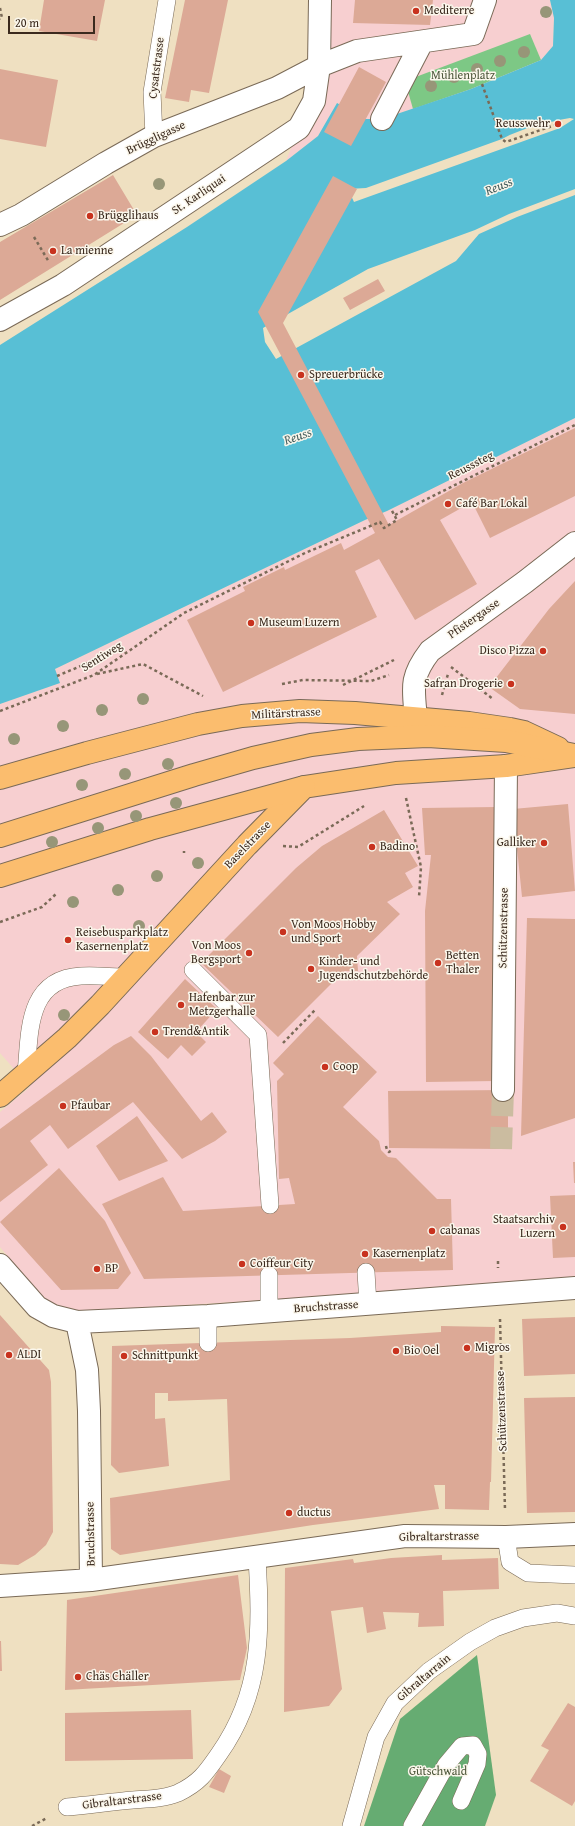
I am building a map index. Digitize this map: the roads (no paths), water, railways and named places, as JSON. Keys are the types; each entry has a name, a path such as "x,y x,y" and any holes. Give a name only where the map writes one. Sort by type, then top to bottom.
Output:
{"main road":[{"name":"Militärstrasse","path":"0,778 87,753 221,719 300,711 354,713 412,727"},
{"path":"0,836 194,775 281,751 311,745 358,739 412,727 506,741 575,756"},
{"path":"0,876 150,829 304,787 396,773 506,766 575,756"},
{"name":"Baselstrasse","path":"0,1096 67,1038 127,977 247,845 304,787"}],"street":[{"name":"St. Karliquai","path":"0,320 63,285 299,128 314,101 319,66 320,0"},
{"path":"319,66 357,51 473,34 484,0"},
{"path":"382,119 422,42"},
{"name":"Brüggligasse","path":"0,225 21,215 106,163 154,136 277,88 319,66"},
{"name":"Pfistergasse","path":"412,727 414,677 430,651 525,582 575,543"},
{"name":"Schützenstrasse","path":"502,1090 506,766"},
{"name":"Bruchstrasse","path":"0,1265 37,1307 53,1316 77,1322 208,1316 575,1288"},
{"name":"Bruchstrasse","path":"77,1322 88,1377 91,1580"},
{"name":"Gibraltarstrasse","path":"0,1586 91,1580 405,1536 575,1534"}],"lane":[{"name":"Cysatstrasse","path":"154,136 152,92 167,0"},
{"path":"193,970 258,1035 270,1205"},
{"path":"26,1074 32,1014 39,999 46,989 58,980 80,976 127,977"},
{"path":"366,1272 368,1304"},
{"path":"269,1275 269,1311"},
{"path":"208,1316 208,1343"},
{"path":"506,1536 510,1562 528,1573 575,1575"},
{"name":"Gibraltarstrasse","path":"67,1807 159,1798 177,1793 203,1777 229,1740 244,1709 256,1665 260,1617 257,1557"},
{"name":"Gibraltarrain","path":"351,1826 376,1737 395,1703 429,1671 470,1642 495,1628 523,1618 558,1613 575,1616"},
{"path":"412,1826 446,1765 462,1746 473,1745 478,1754 477,1764 461,1801"}],"water":[{"name":"Reuss","path":"550,0 575,0 575,189 509,214 475,230 368,269 263,328 265,342 276,359 456,261 479,234 517,217 575,195 575,418 387,511 365,520 55,669 60,683 0,704 0,345 187,227 286,161 318,136 337,103 366,119 382,119 471,89 541,60 553,46 554,18","holes":["570,118 574,119 560,128 354,202 348,189 366,188 527,129"]}],"tunnel":[{"path":"501,1149 503,1090"}],"place":[{"name":"Mediterre","path":"416,11"},
{"name":"Reusswehr","path":"558,124"},
{"name":"Brügglihaus","path":"90,216"},
{"name":"La mienne","path":"53,251"},
{"name":"Spreuerbrücke","path":"301,375"},
{"name":"Café Bar Lokal","path":"448,504"},
{"name":"Museum Luzern","path":"251,623"},
{"name":"Disco Pizza","path":"543,651"},
{"name":"Safran Drogerie","path":"511,684"},
{"name":"Galliker","path":"544,843"},
{"name":"Badino","path":"372,847"},
{"name":"Von Moos Hobby und Sport","path":"283,932"},
{"name":"Reisebusparkplatz Kasernenplatz","path":"68,940"},
{"name":"Von Moos Bergsport","path":"249,953"},
{"name":"Betten Thaler","path":"438,963"},
{"name":"Kinder- und Jugendschutzbehörde","path":"311,969"},
{"name":"Hafenbar zur Metzgerhalle","path":"181,1005"},
{"name":"Trend&Antik","path":"155,1032"},
{"name":"Coop","path":"325,1067"},
{"name":"Pfaubar","path":"63,1106"},
{"name":"Staatsarchiv Luzern","path":"563,1227"},
{"name":"cabanas","path":"432,1231"},
{"name":"Kasernenplatz","path":"365,1254"},
{"name":"Coiffeur City","path":"242,1264"},
{"name":"BP","path":"97,1269"},
{"name":"Migros","path":"467,1348"},
{"name":"Bio Oel","path":"396,1351"},
{"name":"ALDI","path":"9,1355"},
{"name":"Schnittpunkt","path":"124,1356"},
{"name":"ductus","path":"289,1513"},
{"name":"Chäs Chäller","path":"78,1677"}],"park label":[{"name":"Mühlenplatz","path":"463,76"},
{"name":"Gütschwald","path":"438,1772"}]}
